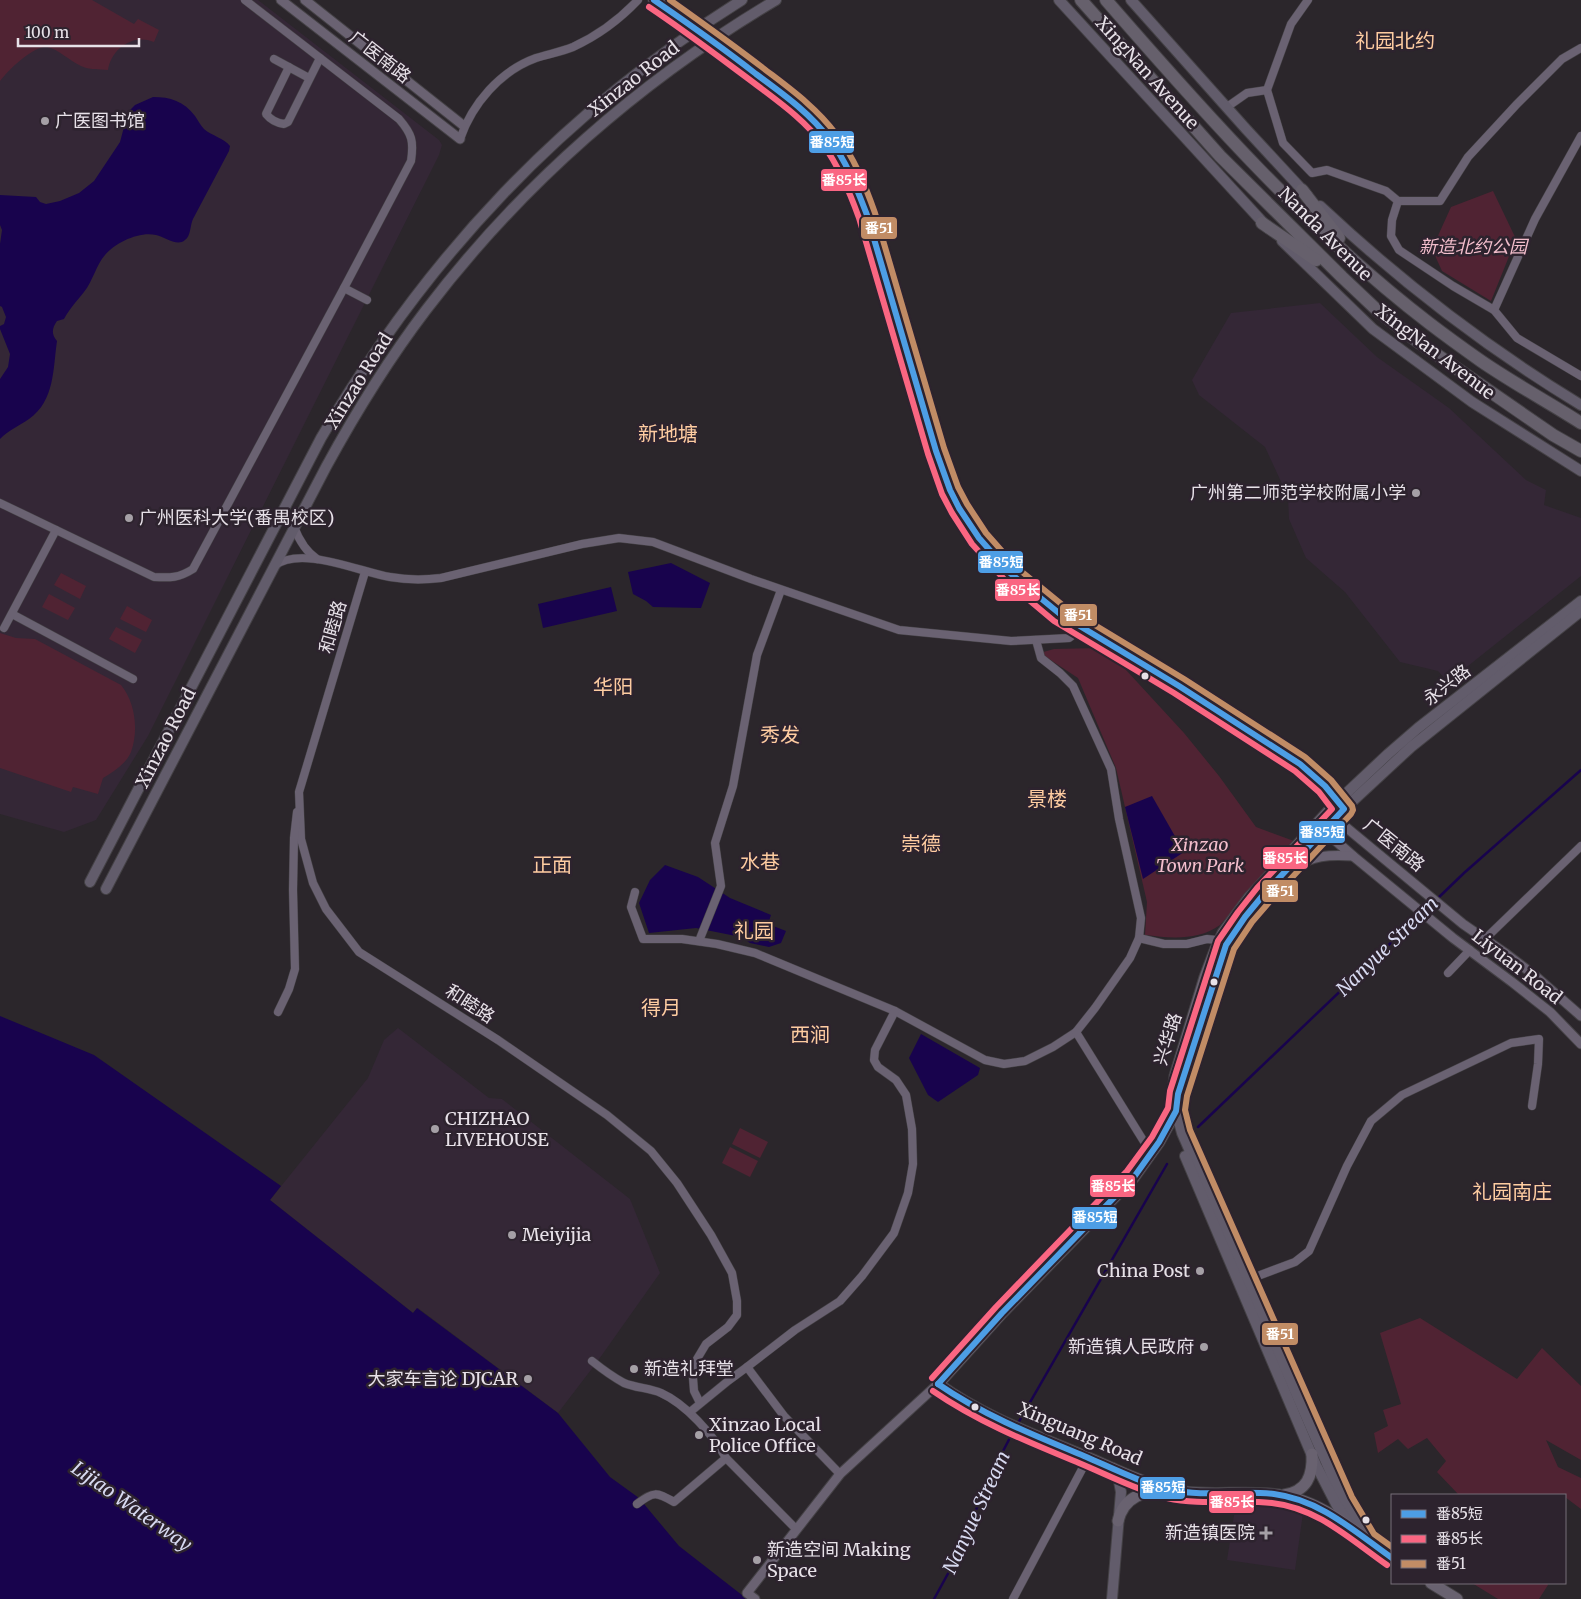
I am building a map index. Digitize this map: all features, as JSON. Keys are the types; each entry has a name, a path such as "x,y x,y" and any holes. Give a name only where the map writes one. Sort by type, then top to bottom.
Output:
{"highway":[{"name":"Nanda Avenue","path":"1081,0 1220,156 1342,278 1378,311 1417,341 1553,435 1581,451"},
{"name":"Nanda Avenue","path":"1106,0 1188,95 1234,144 1362,268 1428,322 1482,362 1581,423"},
{"path":"1302,190 1362,268"},
{"path":"1262,223 1342,278"}],"main road":[{"path":"654,0 778,91 822,130 840,154 855,182 867,215 945,477 959,508 979,538 1010,573 1042,600 1082,628 1141,662 1282,751 1325,786 1341,805"},
{"name":"Xinzao Road","path":"90,882 318,445 348,392 388,332 457,243 490,206 556,141 612,92 649,63 742,0"},
{"name":"Xinzao Road","path":"106,889 294,527 344,435 382,373 426,310 483,240 553,167 585,138 627,102 712,41 776,0"},
{"name":"XingNan Avenue","path":"1059,0 1262,223 1373,328 1472,402 1581,471"},
{"name":"XingNan Avenue","path":"1131,0 1302,190 1365,248 1418,292 1496,350 1581,405"},
{"name":"永兴路","path":"1341,805 1388,754 1418,728 1581,601"},
{"name":"永兴路","path":"1341,805 1581,611"},
{"name":"兴华路","path":"1174,1115 1178,1094 1219,963 1222,944 1229,924 1248,898 1341,805"},
{"name":"兴华路","path":"1222,944 1320,827"},
{"path":"938,1384 1002,1313 1134,1177 1174,1115"},
{"path":"1174,1115 1344,1501 1368,1540 1391,1557"},
{"path":"1174,1115 1189,1165 1312,1454 1341,1514 1356,1532"},
{"name":"Xinguang Road","path":"938,1384 954,1396 1001,1420 1140,1479 1176,1490 1280,1495 1304,1501 1326,1511 1368,1540"},
{"path":"1280,1495 1293,1494 1304,1487 1313,1465 1312,1454"},
{"path":"1112,1599 1121,1486 1113,1468"},
{"path":"1118,1521 1124,1506 1137,1495 1148,1492 1176,1490"},
{"path":"1434,1584 1457,1599"}],"street":[{"path":"0,503 154,577 170,578 184,575 193,569 411,162 413,146 409,131 399,118 245,0"},
{"name":"广医南路","path":"281,0 460,139"},
{"name":"广医南路","path":"305,0 464,126"},
{"path":"460,139 464,126 478,102 488,91 517,67 536,58 562,51 582,42 614,21 638,0"},
{"path":"1308,0 1291,24 1267,90 1283,144 1312,173 1327,170 1386,191 1398,201 1440,201 1468,157 1562,59 1581,48"},
{"path":"288,67 266,114 279,123 284,124 288,122 320,58"},
{"path":"274,59 309,78"},
{"path":"1226,107 1247,93 1267,90"},
{"path":"1494,310 1535,219 1581,136"},
{"path":"1398,201 1392,220 1391,236 1399,250 1453,286 1494,310 1517,338 1581,376"},
{"path":"344,288 367,300"},
{"path":"294,527 302,544 310,554 319,560"},
{"path":"4,628 56,530"},
{"path":"274,567 291,559 319,560 390,577 421,580 441,578 582,544 619,538 653,542 781,590 899,630 1011,642 1069,638 1082,628"},
{"name":"和睦路","path":"365,572 299,792 301,839 313,882 326,909 359,952 498,1040 607,1115 651,1151 677,1183 711,1234 732,1273 737,1301 737,1314 728,1327 706,1344 697,1359 693,1378 694,1390 700,1403"},
{"path":"699,941 721,886 716,843 733,786 757,655 781,590"},
{"path":"12,614 133,679"},
{"path":"635,892 630,907 644,939 699,941 755,953 895,1011 985,1060 1004,1064 1025,1061 1053,1047 1076,1032 1116,979 1130,958 1139,938 1141,918 1119,820 1112,769 1073,686 1041,658 1036,640"},
{"path":"278,1012 289,989 295,969 294,838 299,792"},
{"name":"广医南路","path":"1331,815 1463,924"},
{"name":"广医南路","path":"1320,827 1352,856 1453,938"},
{"path":"1485,939 1581,846"},
{"path":"1284,872 1309,859 1331,855 1352,856"},
{"name":"Liyuan Road","path":"1463,924 1534,975 1581,1016"},
{"path":"1139,938 1164,944 1187,944 1207,939 1222,944"},
{"name":"Liyuan Road","path":"1453,938 1550,1012 1581,1044"},
{"path":"1448,973 1470,950"},
{"path":"690,1412 795,1330 840,1301 862,1276 894,1233 908,1193 913,1164 912,1129 906,1095 896,1080 878,1067 874,1060 875,1050 895,1011"},
{"path":"1076,1032 1151,1153"},
{"path":"1247,1280 1296,1262 1309,1251 1347,1166 1371,1121 1402,1095 1511,1043 1539,1039 1538,1064 1532,1106"},
{"path":"592,1361 625,1383 662,1393 690,1412 720,1446 726,1458 796,1529"},
{"path":"747,1367 784,1416 840,1474"},
{"path":"755,1599 746,1592 840,1474 938,1384"},
{"path":"637,1504 653,1494 658,1494 674,1502 726,1458"},
{"path":"1013,1599 1088,1458"}],"shaded area":[{"name":"广州医科大学(番禺校区)","path":"0,0 258,0 439,140 442,145 439,155 148,736 96,820 64,832 0,814"},
{"name":"广州第二师范学校附属小学","path":"1320,303 1377,357 1449,408 1526,480 1546,490 1544,505 1581,518 1581,576 1448,682 1438,671 1400,662 1345,592 1306,558 1289,519 1288,497 1265,447 1199,395 1192,380 1231,313"},
{"path":"398,1028 489,1098 502,1099 630,1199 660,1273 558,1413 418,1308 413,1313 270,1200 368,1078 384,1040"},
{"name":"新造镇医院","path":"1237,1496 1304,1506 1295,1570 1227,1560"}],"green space":[{"path":"0,0 92,0 134,24 138,19 159,30 154,42 138,40 124,45 110,62 108,70 84,67 55,50 42,47 28,54 8,71 0,81"},
{"name":"新造北约公园","path":"1493,191 1516,239 1491,301 1442,271 1432,249 1451,207"},
{"path":"61,573 86,586 80,599 54,585"},
{"path":"49,594 75,608 68,620 42,607"},
{"path":"127,606 152,620 146,632 120,619"},
{"path":"116,627 142,640 135,653 109,639"},
{"path":"0,633 16,638 35,639 121,685 126,692 130,700 135,726 131,752 123,764 103,778 98,794 73,787 71,792 0,768"},
{"name":"Xinzao Town Park","path":"1100,648 1115,658 1184,733 1219,776 1256,827 1294,841 1220,925 1203,934 1184,937 1145,935 1147,902 1116,768 1078,678 1040,653 1054,649"},
{"path":"740,1128 768,1142 760,1158 732,1144"},
{"path":"730,1147 758,1161 750,1177 722,1163"},
{"path":"1420,1318 1517,1379 1542,1348 1581,1386 1581,1460 1546,1440 1558,1467 1581,1478 1581,1509 1566,1498 1566,1494 1458,1494 1437,1472 1446,1461 1427,1438 1408,1449 1398,1439 1378,1453 1374,1433 1388,1426 1383,1410 1401,1404 1380,1333"},
{"path":"1474,1584 1548,1585 1539,1599 1498,1599"}],"water":[{"path":"153,97 171,99 181,103 191,111 204,129 230,146 229,151 193,219 185,240 175,242 150,234 136,236 115,246 105,255 87,288 64,319 57,321 54,326 53,333 57,341 53,373 44,403 38,412 0,439 0,379 8,367 10,354 0,329 6,317 0,306 0,244 2,230 0,225 0,195 36,197 40,202 46,204 60,201 79,193 94,181 120,142 128,112 135,105"},
{"path":"671,563 710,583 701,608 653,607 633,594 628,572"},
{"path":"611,587 617,611 543,628 538,604"},
{"path":"1152,796 1184,852 1143,879 1125,807"},
{"path":"665,865 698,877 730,898 771,915 768,924 786,931 781,943 769,947 750,943 741,937 696,928 649,933 639,903 650,880"},
{"name":"Lijiao Waterway","path":"0,1016 94,1055 281,1186 270,1200 413,1313 417,1308 558,1413 610,1477 639,1498 679,1546 747,1599 0,1599"},
{"path":"921,1034 980,1068 978,1075 938,1102 928,1095 909,1058"}],"waterway":[{"name":"Nanyue Stream","path":"1437,899 1581,770"},
{"name":"Nanyue Stream","path":"1424,911 1433,903"},
{"name":"Nanyue Stream","path":"1198,1127 1420,915"},
{"name":"Nanyue Stream","path":"1017,1425 1167,1164"},
{"name":"Nanyue Stream","path":"934,1599 956,1559 989,1478 1014,1430"}],"transit line":[{"name":"番85短","path":"654,0 718,45 796,104 822,130 842,157 867,215 936,451 950,490 959,508 979,538 1010,573 1060,614 1179,686 1300,764 1325,786 1344,809 1264,894 1226,945 1178,1094 1176,1111 1159,1142 1134,1177 1002,1313 938,1384"},
{"name":"番51","path":"670,0 740,50 802,98 828,124 854,162 875,213 944,448 958,487 986,533 1016,567 1065,607 1184,679 1305,757 1331,780 1352,806 1351,814 1271,900 1252,922 1234,949 1187,1096 1185,1110 1190,1130 1352,1497 1374,1534 1391,1546"},
{"name":"番85长","path":"649,7 702,44 791,112 817,137 835,163 859,218 928,454 942,494 972,544 1004,579 1054,621 1174,693 1295,771 1319,792 1332,809 1257,888 1218,941 1170,1091 1168,1108 1152,1137 1127,1171 996,1307 932,1378"},
{"name":"番85短","path":"938,1384 1009,1424 1149,1483 1184,1492 1274,1494 1291,1497 1307,1503 1337,1518 1391,1557"},
{"name":"番85长","path":"933,1391 1004,1431 1156,1495 1193,1502 1272,1503 1304,1511 1333,1526 1387,1565"}],"place":[{"name":"广医图书馆","path":"45,121"},
{"name":"广州第二师范学校附属小学","path":"1416,493"},
{"name":"广州医科大学(番禺校区)","path":"129,518"},
{"name":"CHIZHAO LIVEHOUSE","path":"435,1129"},
{"name":"Meiyijia","path":"512,1235"},
{"name":"China Post","path":"1200,1271"},
{"name":"新造镇人民政府","path":"1204,1347"},
{"name":"新造礼拜堂","path":"634,1369"},
{"name":"大家车言论 DJCAR","path":"528,1379"},
{"name":"Xinzao Local Police Office","path":"699,1435"},
{"name":"新造镇医院","path":"1266,1533"},
{"name":"新造空间 Making Space","path":"757,1560"}],"district":[{"name":"礼园北约","path":"1395,41"},
{"name":"新地塘","path":"668,434"},
{"name":"华阳","path":"613,687"},
{"name":"秀发","path":"780,735"},
{"name":"景楼","path":"1047,799"},
{"name":"崇德","path":"921,844"},
{"name":"水巷","path":"760,862"},
{"name":"正面","path":"552,865"},
{"name":"礼园","path":"754,931"},
{"name":"得月","path":"661,1008"},
{"name":"西涧","path":"810,1035"},
{"name":"礼园南庄","path":"1512,1192"}]}
